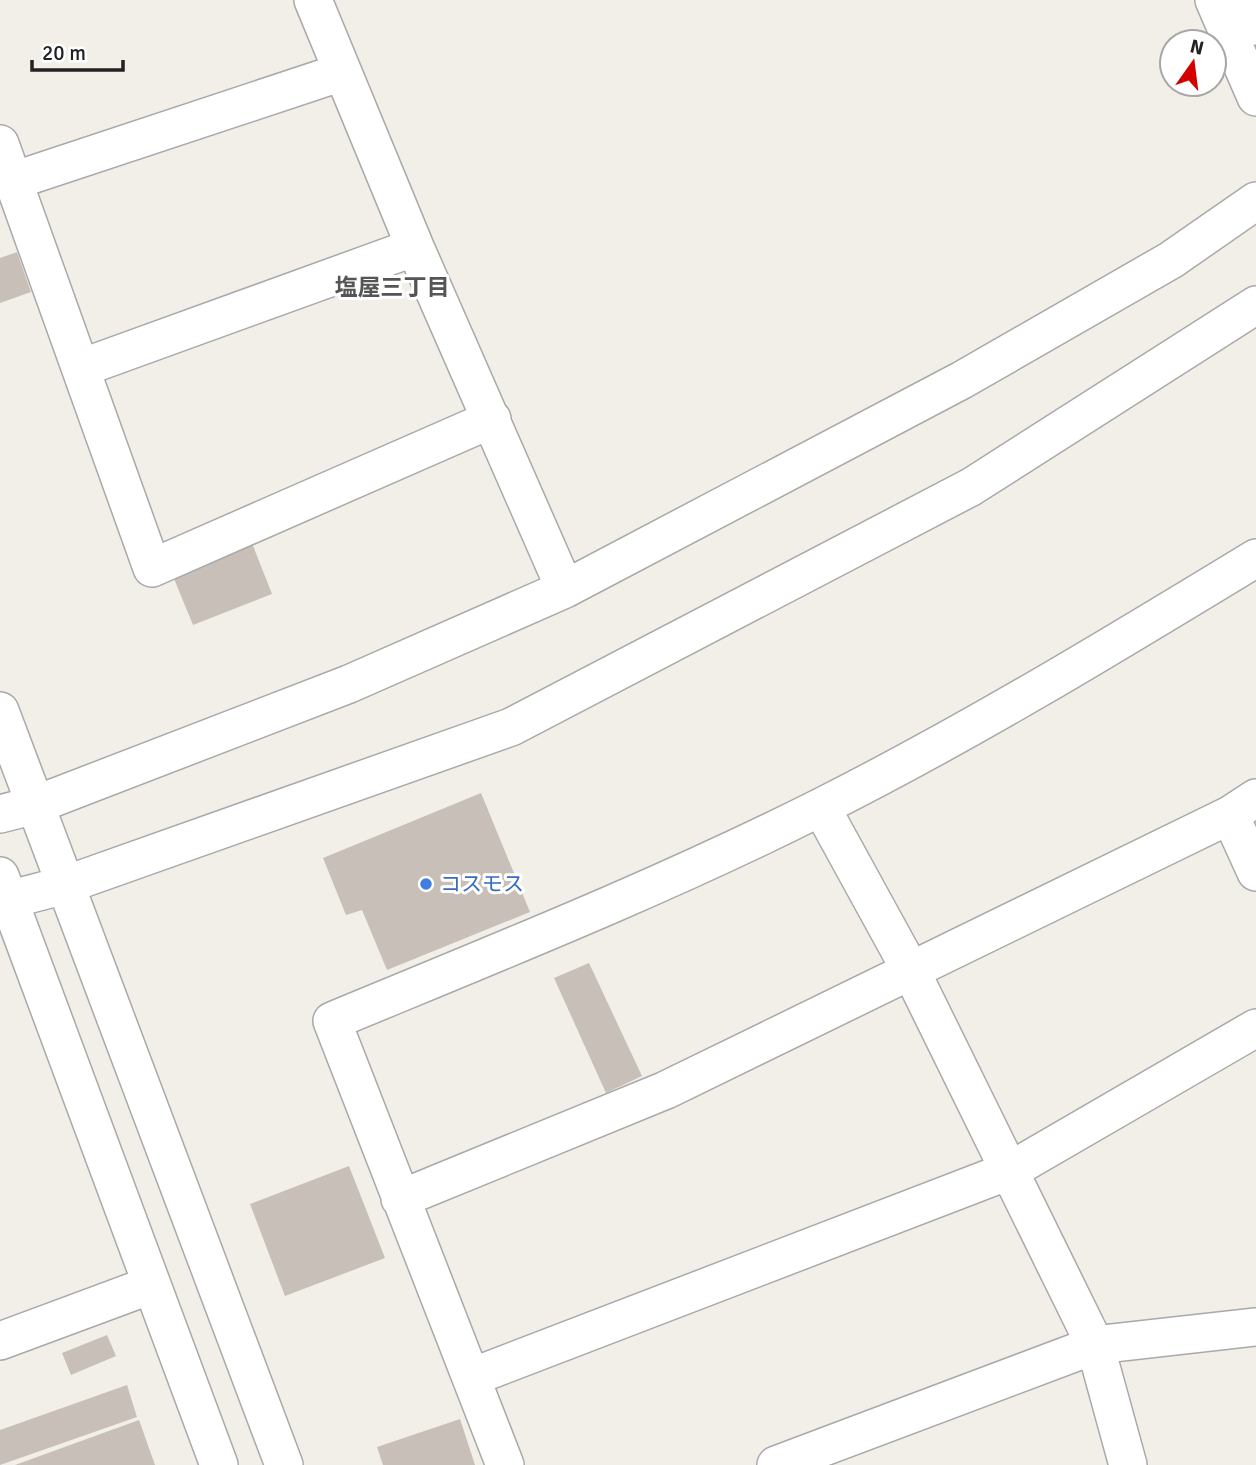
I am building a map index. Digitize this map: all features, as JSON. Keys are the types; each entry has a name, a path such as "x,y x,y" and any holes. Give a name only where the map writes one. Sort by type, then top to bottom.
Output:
{"street":[{"path":"313,0 415,247 565,589"},
{"path":"1214,0 1256,97"},
{"path":"1243,0 1256,26"},
{"path":"13,181 342,72"},
{"path":"0,144 152,568 492,419"},
{"path":"0,814 35,804 349,684 565,589 962,380 1171,260 1256,201"},
{"path":"81,368 415,247"},
{"path":"219,1465 3,892 65,885 512,727 971,487 1256,305"},
{"path":"505,1465 332,1021 568,924 821,807 1080,665 1256,558"},
{"path":"0,711 284,1465"},
{"path":"821,807 911,971 1095,1345 1128,1465"},
{"path":"400,1199 666,1090 1243,807 1256,872"},
{"path":"471,1377 1011,1170 1256,1028"},
{"path":"0,1341 151,1285"},
{"path":"776,1465 1095,1345 1256,1327"}],"building":[{"path":"17,252 31,292 0,303 0,258"},
{"path":"250,538 272,594 193,625 170,569"},
{"name":"コスモス","path":"481,793 530,912 387,970 362,910 346,915 323,858"},
{"path":"589,963 642,1076 606,1093 554,978"},
{"path":"349,1166 385,1258 285,1296 250,1204"},
{"path":"107,1335 116,1356 71,1375 62,1353"},
{"path":"127,1385 137,1417 0,1465 0,1430"},
{"path":"460,1419 475,1465 383,1465 377,1447"},
{"path":"139,1420 155,1465 15,1465"}],"place":[{"name":"コスモス","path":"426,884"}],"district":[{"name":"塩屋三丁目","path":"392,287"}]}
